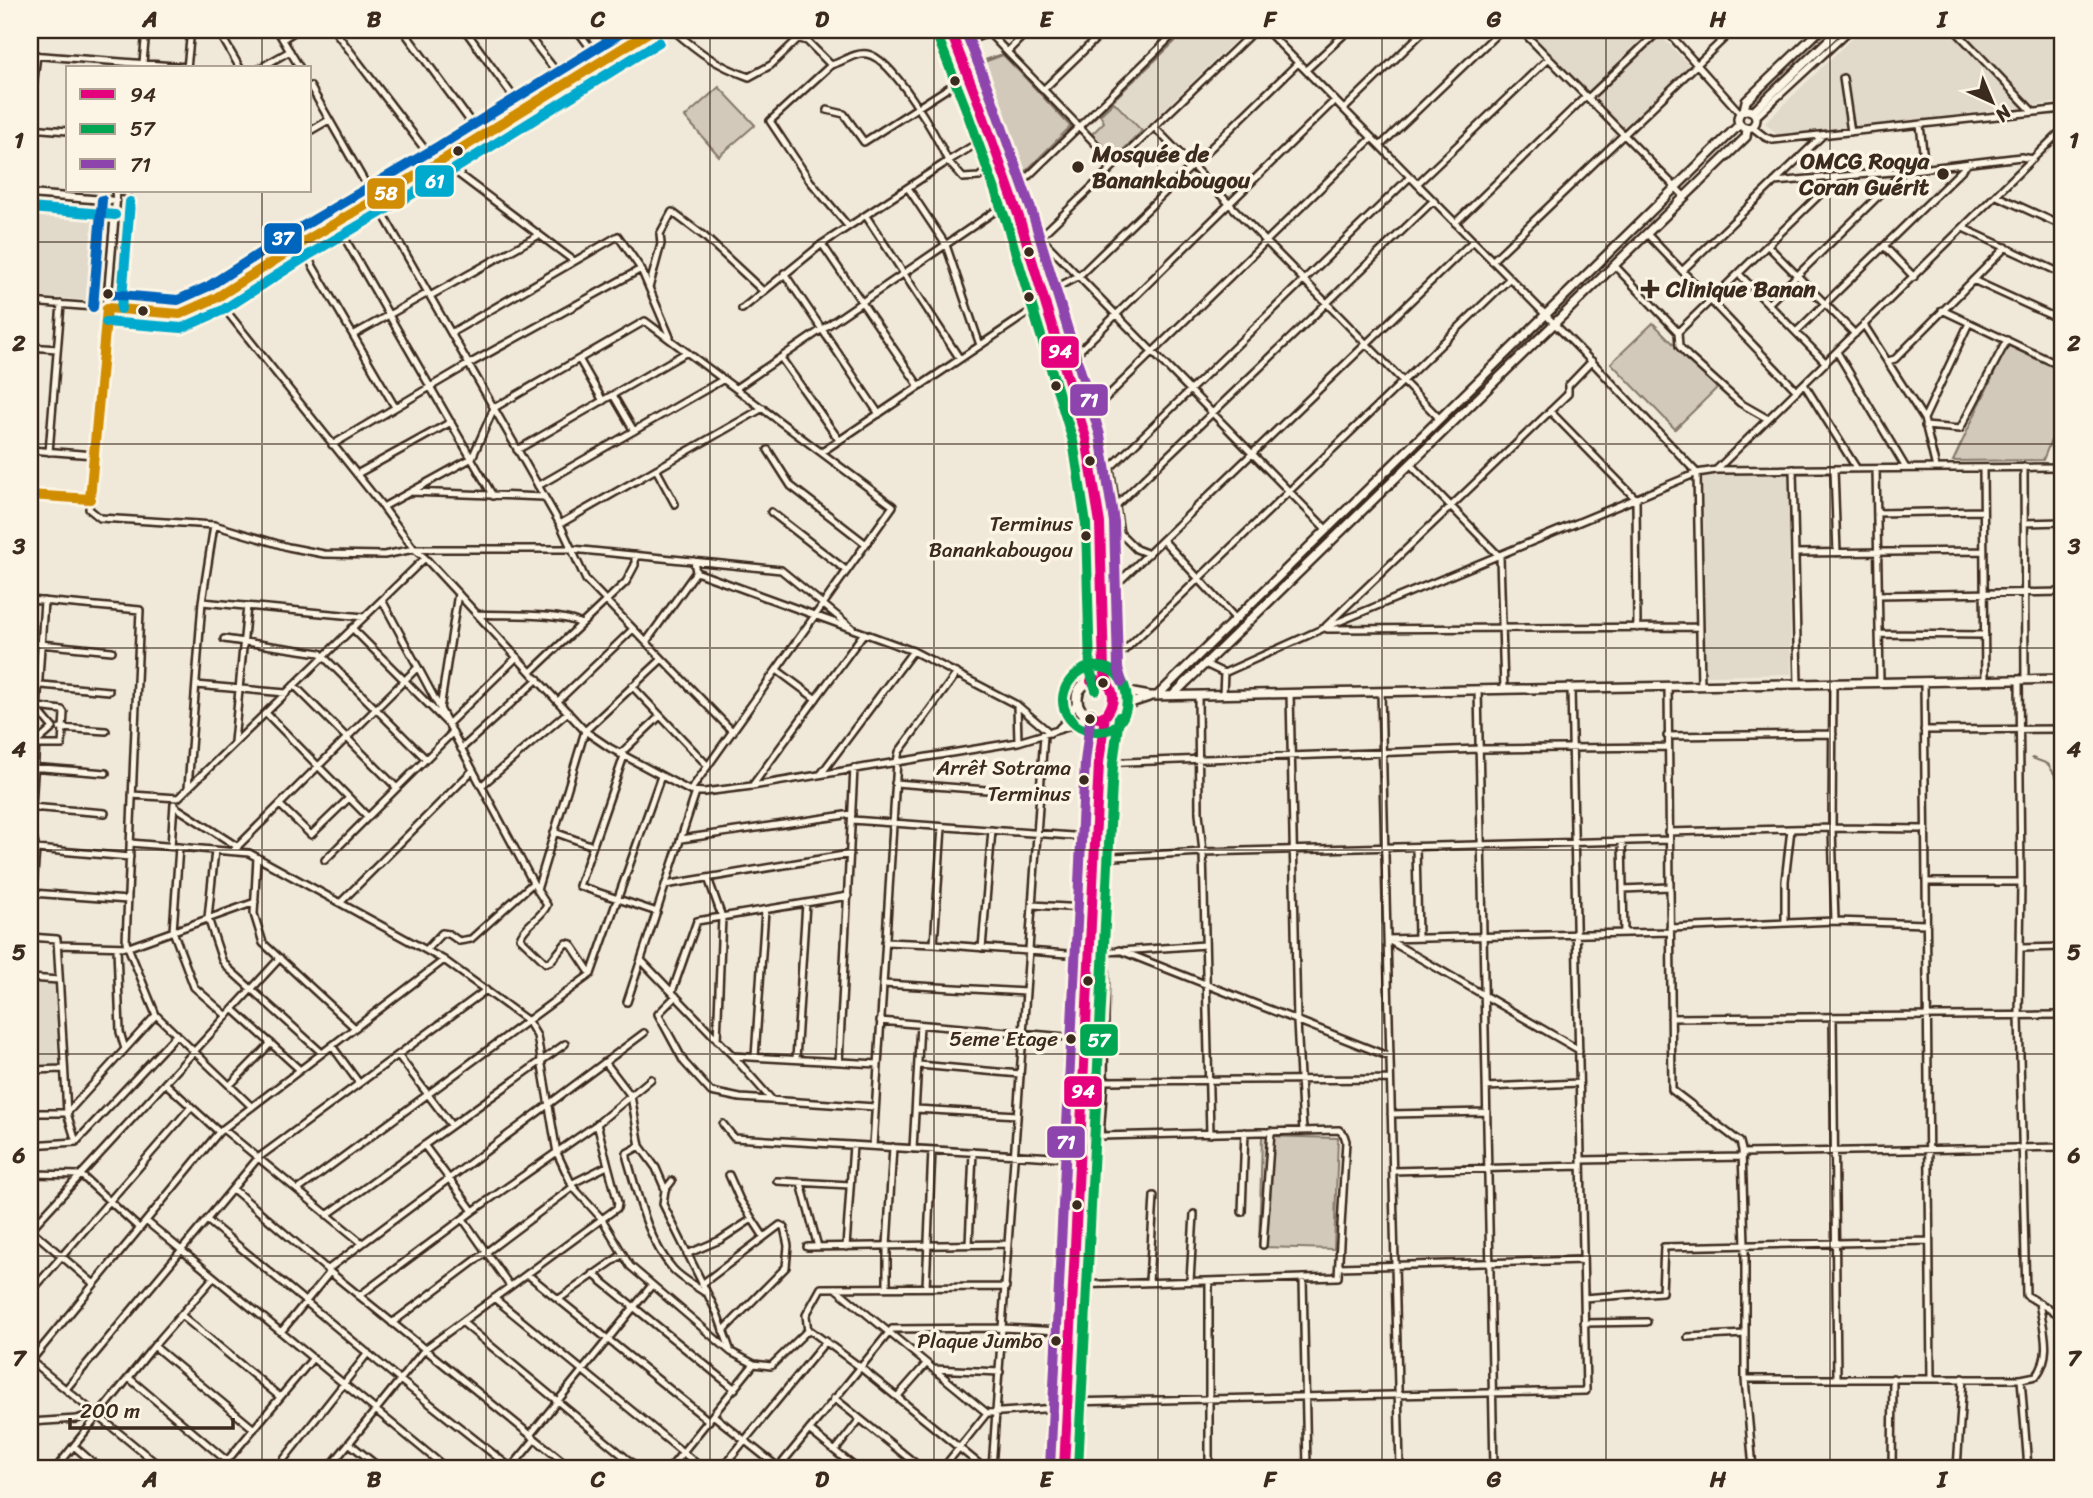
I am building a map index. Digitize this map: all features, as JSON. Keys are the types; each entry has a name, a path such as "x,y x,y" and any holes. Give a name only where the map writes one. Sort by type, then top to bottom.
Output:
{"highway":[{"path":"940,30 1001,207 1077,447 1092,524 1096,580 1091,655 1086,684"},
{"path":"950,30 1013,197 1044,294 1082,421 1094,475 1099,522 1104,670 1113,704 1107,712 1099,763 1096,858 1085,956 1070,1158 1060,1331 1064,1468"},
{"path":"1107,712 1094,717 1087,715 1078,706 1077,700 1081,688 1086,684 1098,681 1110,688"},
{"path":"1052,1468 1063,1406 1084,1083 1084,908 1091,764 1087,715"}],"main road":[{"path":"1739,125 1737,120 1746,101 1820,30"},
{"path":"1173,695 1746,137 1755,115 1839,30"},
{"path":"1742,111 1755,115"},
{"path":"1739,125 1749,128"},
{"path":"1107,712 1154,696 1739,125"},
{"path":"1110,688 1154,696 2063,678"}],"street":[{"path":"139,65 146,30"},
{"path":"187,66 191,30"},
{"path":"218,30 239,66"},
{"path":"277,30 299,66"},
{"path":"283,39 297,30"},
{"path":"334,30 438,163 575,261"},
{"path":"403,30 481,136"},
{"path":"465,30 523,110"},
{"path":"524,30 566,84"},
{"path":"577,30 601,62"},
{"path":"30,302 180,314 216,298 650,30"},
{"path":"673,30 723,68 749,77 771,65 807,30"},
{"path":"1007,52 1029,30"},
{"path":"1044,90 1105,30"},
{"path":"736,388 1001,207 1013,197 1021,183 1178,30"},
{"path":"1028,245 1040,237 1255,30"},
{"path":"1306,70 1349,30"},
{"path":"1344,109 1425,30"},
{"path":"1380,146 1501,30"},
{"path":"1521,30 1685,197"},
{"path":"1455,223 1660,30"},
{"path":"1666,30 1742,111"},
{"path":"1492,261 1733,30"},
{"path":"1755,115 1850,30"},
{"path":"1955,30 2034,112"},
{"path":"957,45 987,31 1115,164"},
{"path":"1270,31 1298,63 1592,361 1697,473 1701,686"},
{"path":"797,38 807,41 831,65"},
{"path":"264,66 290,51"},
{"path":"848,226 810,181 770,121 831,65 863,53 877,56 928,121 948,161 963,178 979,177 988,169"},
{"path":"30,111 33,55 163,66"},
{"path":"80,58 80,66"},
{"path":"1417,184 1549,58"},
{"path":"1044,294 1079,276 1298,63"},
{"path":"1843,78 1851,132"},
{"path":"827,110 844,114 864,142 959,81"},
{"path":"312,89 560,524 586,580 733,732"},
{"path":"1065,365 1335,100"},
{"path":"1749,128 1769,139 1822,136 2063,109"},
{"path":"312,130 330,120"},
{"path":"1920,125 1925,168"},
{"path":"1154,127 1439,418"},
{"path":"30,128 66,131"},
{"path":"1716,470 2063,129"},
{"path":"1682,271 1822,136"},
{"path":"1082,421 1372,138"},
{"path":"742,309 822,244 979,142"},
{"path":"1773,182 1904,171 2021,157 2033,159"},
{"path":"1796,332 1969,163"},
{"path":"1768,304 1904,171"},
{"path":"1094,475 1110,468 1410,177"},
{"path":"1678,332 1838,177"},
{"path":"1021,183 1040,237 1326,529"},
{"path":"908,188 946,245 980,345"},
{"path":"115,192 89,509 100,519 214,525 288,547 324,554 384,555 414,549 572,549 781,570 852,628"},
{"path":"30,194 71,194 116,201"},
{"path":"1997,196 2060,225 2063,209"},
{"path":"1099,522 1433,201"},
{"path":"649,288 661,244 660,234 672,212 704,236 763,291"},
{"path":"866,216 960,359"},
{"path":"336,223 493,496"},
{"path":"1964,228 2063,274"},
{"path":"1647,234 1797,391"},
{"path":"353,335 539,235"},
{"path":"452,333 618,236 641,269 671,340"},
{"path":"1103,580 1122,579 1472,241"},
{"path":"300,244 395,407"},
{"path":"822,244 919,386"},
{"path":"1768,246 1855,334"},
{"path":"1884,246 1914,277"},
{"path":"1888,362 1895,359 2006,247"},
{"path":"1614,265 1678,332 1679,346 1688,356 1740,403 1768,419"},
{"path":"332,444 641,269"},
{"path":"784,273 879,414"},
{"path":"1739,274 1826,363"},
{"path":"1104,670 1509,279"},
{"path":"1973,280 2063,321"},
{"path":"216,298 414,549 478,614 585,731 622,755 693,792 752,786 1018,742 1075,724 1087,715"},
{"path":"49,452 61,304"},
{"path":"821,452 1034,309"},
{"path":"1942,310 2063,367"},
{"path":"383,507 472,458 494,408 645,321 893,506 708,766 693,792 681,839 627,1002"},
{"path":"1924,423 1969,323"},
{"path":"1864,325 1924,423 1936,468"},
{"path":"1924,423 1960,429 2007,340"},
{"path":"30,347 57,349"},
{"path":"517,450 687,352"},
{"path":"1837,352 1906,468"},
{"path":"780,358 839,440"},
{"path":"579,359 603,401"},
{"path":"1324,628 1450,504 1568,394 1568,386 1592,361"},
{"path":"538,486 724,379"},
{"path":"1804,384 1857,469"},
{"path":"613,395 634,431"},
{"path":"560,524 763,408"},
{"path":"1550,411 1636,499 1637,628"},
{"path":"357,474 451,422"},
{"path":"30,450 94,455"},
{"path":"768,450 790,486 866,544"},
{"path":"1410,464 1500,557 1504,689"},
{"path":"2024,467 2024,593 2019,729 2020,1016 2026,1295 2063,1317"},
{"path":"1205,664 1224,673 1324,628 1697,473 1716,470 2063,467"},
{"path":"1110,468 1120,533 1136,549 1149,554"},
{"path":"1983,468 1985,680"},
{"path":"656,469 676,504"},
{"path":"1834,469 1837,553"},
{"path":"1876,469 1880,682"},
{"path":"1793,470 1798,684"},
{"path":"409,492 544,497"},
{"path":"30,495 90,499"},
{"path":"1877,513 1983,511"},
{"path":"771,512 847,571"},
{"path":"2024,523 2063,522"},
{"path":"188,788 202,602 214,525"},
{"path":"1163,540 1235,618"},
{"path":"1795,553 1984,551"},
{"path":"531,672 631,575 635,555"},
{"path":"132,795 178,798 425,558"},
{"path":"646,642 696,572 694,561"},
{"path":"696,572 913,651 1017,705 1050,732"},
{"path":"1878,595 2063,592"},
{"path":"440,709 458,593"},
{"path":"30,600 140,610 126,942 156,1015 252,1107"},
{"path":"382,600 547,908 524,929 520,938 546,963 551,961 566,943 570,944 592,974"},
{"path":"44,601 38,708 53,727 106,732"},
{"path":"202,602 364,617"},
{"path":"234,743 247,606"},
{"path":"478,614 550,617 574,620 582,624"},
{"path":"352,628 448,724"},
{"path":"1324,628 1700,628"},
{"path":"558,701 633,629"},
{"path":"752,786 864,633"},
{"path":"1879,634 1984,635"},
{"path":"224,639 320,653 426,759"},
{"path":"30,643 112,650"},
{"path":"821,774 913,651"},
{"path":"448,724 517,657"},
{"path":"537,890 585,731 662,659"},
{"path":"236,849 418,667"},
{"path":"777,670 816,699"},
{"path":"873,1146 897,761 899,752 957,673"},
{"path":"1223,695 1224,673"},
{"path":"461,748 538,679"},
{"path":"1924,681 1931,1378"},
{"path":"1833,683 1832,828 1835,921"},
{"path":"30,684 109,691"},
{"path":"196,685 286,692"},
{"path":"294,685 397,788"},
{"path":"632,686 708,766"},
{"path":"1668,686 1672,1090 1740,1142 1745,1245 1745,1379 1753,1468"},
{"path":"835,1287 887,1333 987,1413 1063,1406 1208,1399 1586,1391 1571,688"},
{"path":"1478,690 1494,1468"},
{"path":"1381,692 1400,1468"},
{"path":"1290,693 1297,1022 1303,1131"},
{"path":"1198,695 1199,813 1203,852 1210,1134"},
{"path":"992,1468 1039,794 1050,732 1070,717 1077,700"},
{"path":"1017,705 1018,742"},
{"path":"30,716 38,708"},
{"path":"36,744 62,745 64,728 64,711 38,708"},
{"path":"481,786 568,712"},
{"path":"265,713 368,817"},
{"path":"657,912 579,886 622,755 660,716"},
{"path":"30,926 36,849 30,838 32,767 36,744 53,727"},
{"path":"1924,730 2063,729"},
{"path":"325,860 453,732"},
{"path":"1667,736 1833,734"},
{"path":"30,736 36,744"},
{"path":"1099,763 1479,749 1667,747"},
{"path":"32,767 106,773"},
{"path":"839,1062 855,768"},
{"path":"340,902 473,770"},
{"path":"298,1190 592,974 662,776"},
{"path":"895,783 1039,794"},
{"path":"171,846 175,797"},
{"path":"280,805 311,835 349,798"},
{"path":"174,806 236,849"},
{"path":"31,807 104,813"},
{"path":"681,839 852,817 893,823 1086,837"},
{"path":"934,944 942,827"},
{"path":"1785,923 1785,881 1791,829"},
{"path":"1668,832 1925,829"},
{"path":"982,948 992,830"},
{"path":"554,832 593,846"},
{"path":"1096,858 1203,852 1668,840"},
{"path":"1622,841 1624,933"},
{"path":"130,844 236,849 249,852 444,960 486,990 528,1021 537,1036 557,1153 572,1186 602,1219 630,1266 731,1352 754,1364 771,1366 811,1331 860,1367 984,1468"},
{"path":"179,847 173,931 194,987 227,1016"},
{"path":"1416,847 1418,938"},
{"path":"36,849 130,857"},
{"path":"215,850 208,918 222,960 322,1053"},
{"path":"665,885 850,855"},
{"path":"257,857 254,914 263,943 355,1028"},
{"path":"708,878 722,917 718,1040"},
{"path":"1926,882 2021,882"},
{"path":"426,950 442,933 459,941 471,939 533,883"},
{"path":"1623,889 1669,887"},
{"path":"32,890 128,900"},
{"path":"848,896 697,921 674,994 658,1014 684,1062 712,1092 740,1098 875,1107"},
{"path":"57,944 129,947 255,901"},
{"path":"796,1059 806,902"},
{"path":"1032,905 1084,908"},
{"path":"755,1057 765,910"},
{"path":"1387,939 1624,933 1835,921 1926,924"},
{"path":"30,937 57,939 67,1113 76,1142"},
{"path":"1387,939 1579,1050"},
{"path":"885,942 1085,956 1106,951 1205,945"},
{"path":"117,947 120,1032 125,1049"},
{"path":"2021,948 2063,947"},
{"path":"1119,950 1390,1057"},
{"path":"1100,1136 1104,1082 1106,951"},
{"path":"94,1284 30,1230 280,958"},
{"path":"162,1468 31,1359 221,1131 444,960"},
{"path":"641,960 772,1100"},
{"path":"30,978 59,980"},
{"path":"883,984 1026,992"},
{"path":"66,1389 258,1158 486,990"},
{"path":"233,1009 300,1070"},
{"path":"30,1113 67,1113 156,1015"},
{"path":"1671,1018 2063,1015"},
{"path":"1833,1018 1837,1378"},
{"path":"880,1021 1078,1038"},
{"path":"913,1149 920,1025"},
{"path":"281,1332 328,1271 644,1033"},
{"path":"30,1145 76,1142 177,1034"},
{"path":"230,1085 271,1043"},
{"path":"327,1215 565,1044"},
{"path":"332,1046 359,1083"},
{"path":"398,1055 451,1125"},
{"path":"733,1056 878,1064"},
{"path":"605,1062 631,1096 640,1146 656,1168 665,1190 663,1205 707,1294 731,1352"},
{"path":"919,1065 1020,1074"},
{"path":"30,1070 64,1069"},
{"path":"359,1296 473,1211 597,1124 651,1079"},
{"path":"1084,1083 1208,1079 1390,1079"},
{"path":"165,1083 191,1107 362,1243"},
{"path":"1486,1087 1579,1083"},
{"path":"30,1293 191,1107"},
{"path":"916,1109 1017,1115"},
{"path":"1391,1114 1487,1112"},
{"path":"329,1468 425,1349 618,1205 597,1124"},
{"path":"723,1124 734,1138 1070,1158"},
{"path":"1072,1285 1338,1278 1339,1267 1346,1138 1339,1130 1100,1136 1081,1139"},
{"path":"1263,1245 1271,1131"},
{"path":"1242,1212 1245,1132"},
{"path":"425,1145 473,1211"},
{"path":"846,1247 853,1145"},
{"path":"640,1146 627,1153 626,1158 639,1202 658,1248 675,1271 707,1294"},
{"path":"887,1287 893,1147"},
{"path":"1393,1171 1835,1151 2063,1147"},
{"path":"926,1287 932,1150"},
{"path":"969,1245 973,1152"},
{"path":"392,1323 572,1186 607,1166"},
{"path":"30,1174 81,1175 139,1228"},
{"path":"729,1175 764,1237"},
{"path":"665,1190 672,1181"},
{"path":"777,1181 850,1185"},
{"path":"801,1183 818,1247"},
{"path":"233,1189 328,1271 569,1467"},
{"path":"1149,1282 1154,1196"},
{"path":"1190,1281 1194,1214"},
{"path":"463,1219 510,1286"},
{"path":"687,1254 720,1240 752,1219"},
{"path":"207,1220 511,1468 558,1402 652,1285"},
{"path":"146,1221 446,1468"},
{"path":"702,1284 780,1225 784,1227 788,1246 786,1267 723,1331"},
{"path":"1584,1298 1662,1292 1664,1247 1929,1241"},
{"path":"807,1247 1009,1244"},
{"path":"559,1299 622,1254"},
{"path":"1339,1267 1583,1260"},
{"path":"527,1274 778,1468 892,1329 1003,1328 1060,1331"},
{"path":"593,1274 734,1388"},
{"path":"56,1468 75,1447 96,1415 214,1277"},
{"path":"1303,1278 1307,1468"},
{"path":"1209,1281 1209,1468"},
{"path":"808,1332 806,1315 821,1287 1006,1287"},
{"path":"494,1298 702,1468"},
{"path":"1745,1379 2021,1379 2036,1376 2047,1353 2039,1303"},
{"path":"181,1315 280,1397"},
{"path":"461,1322 638,1468"},
{"path":"1584,1323 1647,1322"},
{"path":"1688,1337 1745,1334"},
{"path":"722,1468 826,1341"},
{"path":"154,1346 254,1429"},
{"path":"276,1468 368,1353"},
{"path":"221,1468 313,1359"},
{"path":"670,1468 754,1364"},
{"path":"897,1397 926,1364"},
{"path":"932,1369 1000,1372"},
{"path":"129,1378 228,1461"},
{"path":"1892,1468 1893,1378"},
{"path":"1957,1468 1962,1378"},
{"path":"2021,1379 2028,1468"},
{"path":"834,1398 920,1468"},
{"path":"943,1468 987,1413"},
{"path":"30,1422 96,1415"},
{"path":"835,1451 860,1419"},
{"path":"809,1430 856,1468"},
{"path":"349,1443 380,1468"},
{"path":"75,1447 99,1468"}],"shaded area":[{"path":"1186,30 1246,30 1143,130 1115,100"},
{"path":"1525,30 1655,30 1587,95"},
{"path":"1823,30 1836,30 1755,108 1748,101"},
{"path":"1860,30 2063,30 2063,102 1779,136 1765,123"},
{"path":"1657,32 1690,66 1624,130 1591,96"},
{"path":"1003,55 1072,125 1013,184 968,68"},
{"path":"719,87 755,125 719,156 685,117"},
{"path":"1114,102 1142,131 1113,160 1091,135 1104,122 1100,115"},
{"path":"30,202 105,207 98,301 30,296"},
{"path":"1653,323 1717,388 1675,429 1611,363"},
{"path":"2008,344 2063,370 2063,411 2043,460 1953,461"},
{"path":"1788,473 1791,674 1706,676 1703,475"},
{"path":"54,981 58,1064 30,1066 30,982"},
{"path":"1262,1136 1338,1138 1334,1249 1259,1247"}],"waterway":[{"path":"1085,127 1187,30"},
{"path":"970,65 1003,54 1071,127"},
{"path":"2032,758 2048,764 2063,788"}],"transit line":[{"name":"37","path":"108,294 178,300 209,286 626,30"},
{"name":"58","path":"107,308 180,314 216,298 652,30"},
{"name":"94","path":"950,30 1019,217 1086,438 1100,523 1104,670 1109,686"},
{"name":"71","path":"965,30 1032,212 1100,435 1114,522 1118,668 1122,682"},
{"name":"57","path":"937,35 1006,221 1073,441 1086,524 1090,670 1096,690"},
{"name":"61","path":"106,322 182,328 223,310 659,42"},
{"name":"37","path":"93,307 102,200"},
{"name":"61","path":"121,309 130,202"},
{"name":"61","path":"30,208 115,215"},
{"name":"58","path":"90,499 107,308"},
{"name":"58","path":"30,495 90,499"},
{"name":"57","path":"1086,668 1067,686 1063,702 1065,710 1080,728 1094,731 1110,729 1120,722 1125,711 1127,698 1124,686 1118,675 1107,668 1092,667"},
{"name":"94","path":"1090,716 1099,718 1107,714 1113,696 1105,683 1091,681"},
{"name":"71","path":"1050,1467 1085,762 1091,713"},
{"name":"94","path":"1064,1468 1099,763 1105,715"},
{"name":"57","path":"1078,1468 1113,764 1119,717"}],"place":[{"name":"Mosquée de Banankabougou","path":"1078,167"},
{"name":"OMCG Roqya Coran Guérit","path":"1943,174"},
{"name":"Clinique Banan","path":"1650,289"},
{"name":"Terminus Banankabougou","path":"1086,536"},
{"name":"Arrêt Sotrama Terminus","path":"1084,780"},
{"name":"5eme Etage","path":"1071,1039"},
{"name":"Plaque Jumbo","path":"1056,1341"}]}
